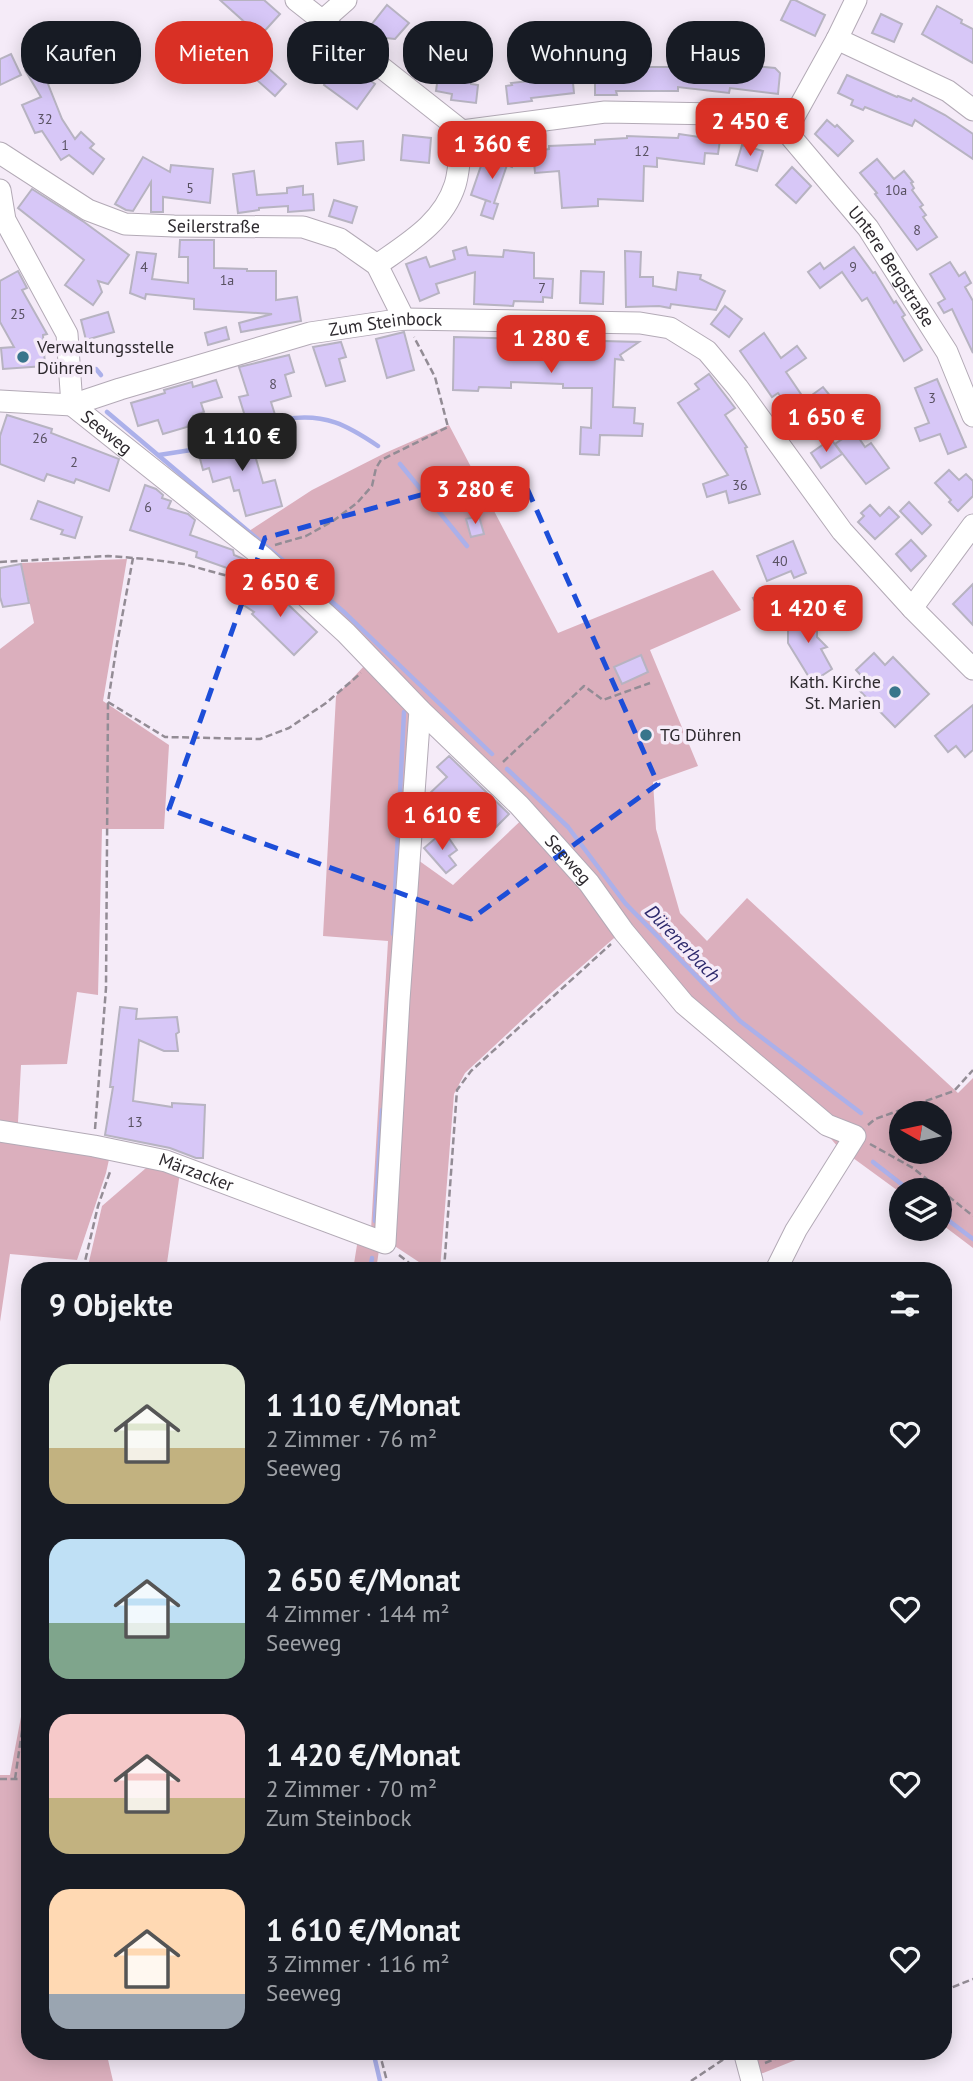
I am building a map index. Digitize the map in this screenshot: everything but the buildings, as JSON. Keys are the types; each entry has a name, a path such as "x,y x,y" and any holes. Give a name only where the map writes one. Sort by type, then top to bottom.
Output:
{"street":[{"path":"296,0 320,21"},
{"path":"322,21 346,0"},
{"path":"389,75 462,131 605,112 718,114 786,131 856,0"},
{"path":"837,38 948,92 973,110"},
{"path":"377,265 439,217 455,185 462,131"},
{"name":"Untere Bergstraße","path":"786,131 868,228 947,352 973,416"},
{"name":"Seilerstraße","path":"0,153 88,210 125,224 303,227 340,239 377,265 404,319"},
{"path":"0,190 5,219 67,334 72,405 0,401"},
{"name":"Zum Steinbock","path":"72,405 310,333 404,319 640,323 670,328 707,351 738,388 842,531 912,608 973,669"},
{"name":"Seeweg","path":"72,405 269,552 420,710 519,805 589,883 624,932 684,1003 827,1125 855,1136"},
{"path":"912,608 973,525"},
{"path":"385,1243 420,710"},
{"name":"Märzacker","path":"0,1131 166,1161 385,1243"},
{"path":"780,1262 796,1230 855,1136"},
{"path":"746,2060 752,2081"}],"path":[{"path":"0,562 108,556 133,558 184,564 250,583 269,552 306,536 358,503 368,492 381,460 448,427 435,377 404,319"},
{"path":"94,1146 106,988 108,702 133,558"},
{"path":"108,702 165,737 260,738 289,728 326,703 374,662"},
{"path":"487,775 509,758 583,686 603,701 650,683"},
{"path":"445,1262 457,1090 471,1072 624,932"},
{"path":"973,1070 954,1091 875,1119 855,1136 913,1168 973,1216"},
{"path":"85,1262 98,1206 118,1151"},
{"path":"385,1243 408,1262"},
{"path":"15,1779 21,1738"},
{"path":"0,1779 21,1779"},
{"path":"952,1987 973,1979"},
{"path":"381,2060 387,2081"}],"highlighted area":[{"path":"518,468 658,784 471,919 169,809 265,538"}],"shaded area":[{"path":"449,425 558,633 713,570 741,610 650,650 698,766 653,782 656,829 680,913 707,941 747,898 958,1093 973,1078 973,1248 952,1232 952,1178 889,1178 889,1184 838,1147 687,993 629,925 465,1073 454,1094 441,1262 419,1262 381,1237 377,1262 354,1262 360,1226 371,1230 388,941 323,936 336,696 365,665 243,535 312,490 385,453","holes":["426,708 531,811 453,885 404,850"]},
{"path":"127,559 103,701 169,745 164,829 102,829 98,995 77,992 67,1064 21,1065 17,1141 110,1155 77,1260 10,1254 0,1322 0,649 34,623 21,563"},
{"path":"153,1162 180,1172 167,1262 89,1262 102,1206"},
{"path":"21,1717 21,2060 108,2060 113,2081 0,2081 0,1775 10,1775"},
{"path":"743,2060 796,2060 748,2079"}],"waterway":[{"name":"Dürenerbach","path":"82,371 96,369 101,375"},
{"name":"Dürenerbach","path":"107,412 344,612 492,754"},
{"name":"Dürenerbach","path":"245,434 281,420 324,419 346,427 378,446"},
{"name":"Dürenerbach","path":"159,455 210,447 224,442"},
{"name":"Dürenerbach","path":"400,464 467,546"},
{"path":"393,934 404,712"},
{"name":"Dürenerbach","path":"507,769 568,827 625,903 740,1021 861,1113"},
{"path":"375,1221 382,1110"},
{"name":"Dürenerbach","path":"873,1162 894,1178"},
{"name":"Dürenerbach","path":"952,1223 973,1239"},
{"path":"371,1262 372,1258"},
{"path":"375,2060 380,2081"}],"place":[{"name":"Verwaltungsstelle Dühren","path":"23,357"},
{"name":"Kath. Kirche St. Marien","path":"895,692"},
{"name":"TG Dühren","path":"646,735"}]}
